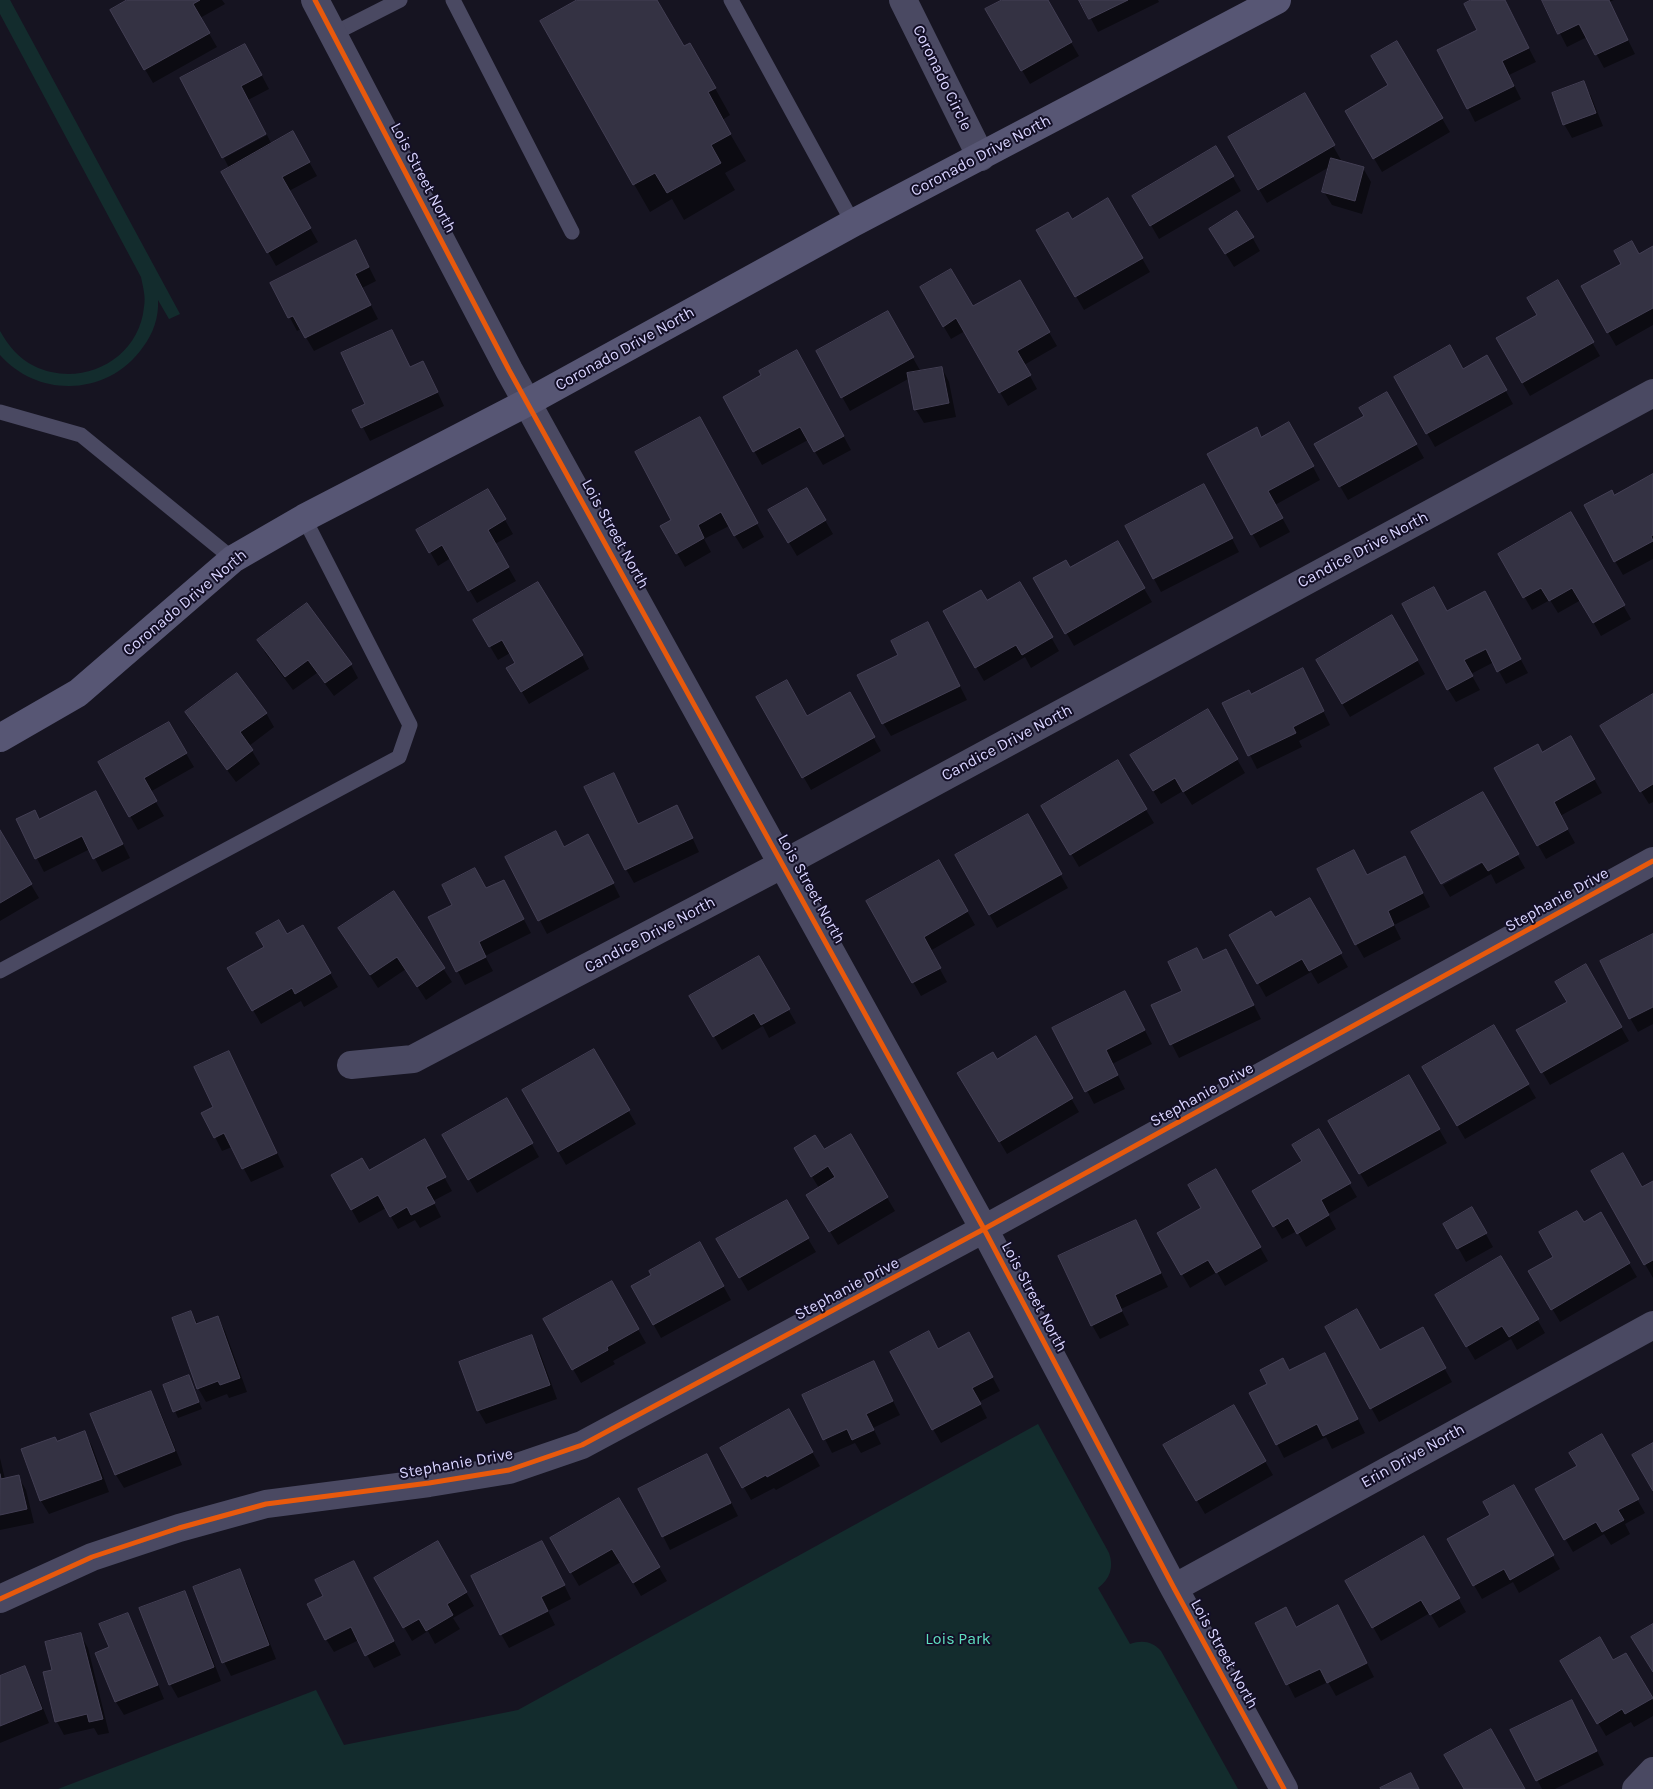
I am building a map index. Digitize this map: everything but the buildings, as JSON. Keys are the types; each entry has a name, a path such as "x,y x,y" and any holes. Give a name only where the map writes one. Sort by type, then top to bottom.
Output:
{"street":[{"name":"Lois Street North","path":"315,0 509,370 984,1229 1174,1588 1284,1789"},
{"name":"Coronado Circle","path":"903,0 981,157"},
{"name":"Coronado Drive North","path":"0,738 78,693 233,559 304,518 528,402 853,223 1276,0"},
{"name":"Candice Drive North","path":"351,1065 413,1059 783,864 1653,393"},
{"name":"Stephanie Drive","path":"0,1599 92,1557 179,1528 266,1504 429,1484 508,1470 582,1445 984,1229 1653,861"},
{"name":"Erin Drive North","path":"1174,1588 1653,1325"},
{"path":"1636,1789 1653,1771"}],"lane":[{"path":"333,34 400,0"},
{"path":"453,0 572,232"},
{"path":"731,0 853,223"},
{"path":"0,412 81,435 233,559"},
{"path":"0,971 399,757 410,725 304,518"}],"green space":[{"path":"0,0 10,0 180,314 169,319 158,300 155,325 143,347 129,363 112,375 93,383 73,386 53,385 34,379 16,369 0,355 0,331 23,360 52,372 70,374 88,371 105,365 119,355 131,342 140,326 145,300 141,277 0,14"},
{"name":"Lois Park","path":"1038,1424 1109,1553 1110,1572 1098,1588 1130,1644 1147,1642 1161,1651 1238,1789 58,1789 316,1690 344,1745 518,1710"}],"cycle path":[{"path":"315,0 509,370 984,1229 1174,1588 1284,1789"},
{"path":"0,1599 92,1557 179,1528 266,1504 429,1483 509,1470 582,1445 984,1229 1653,861"}]}
